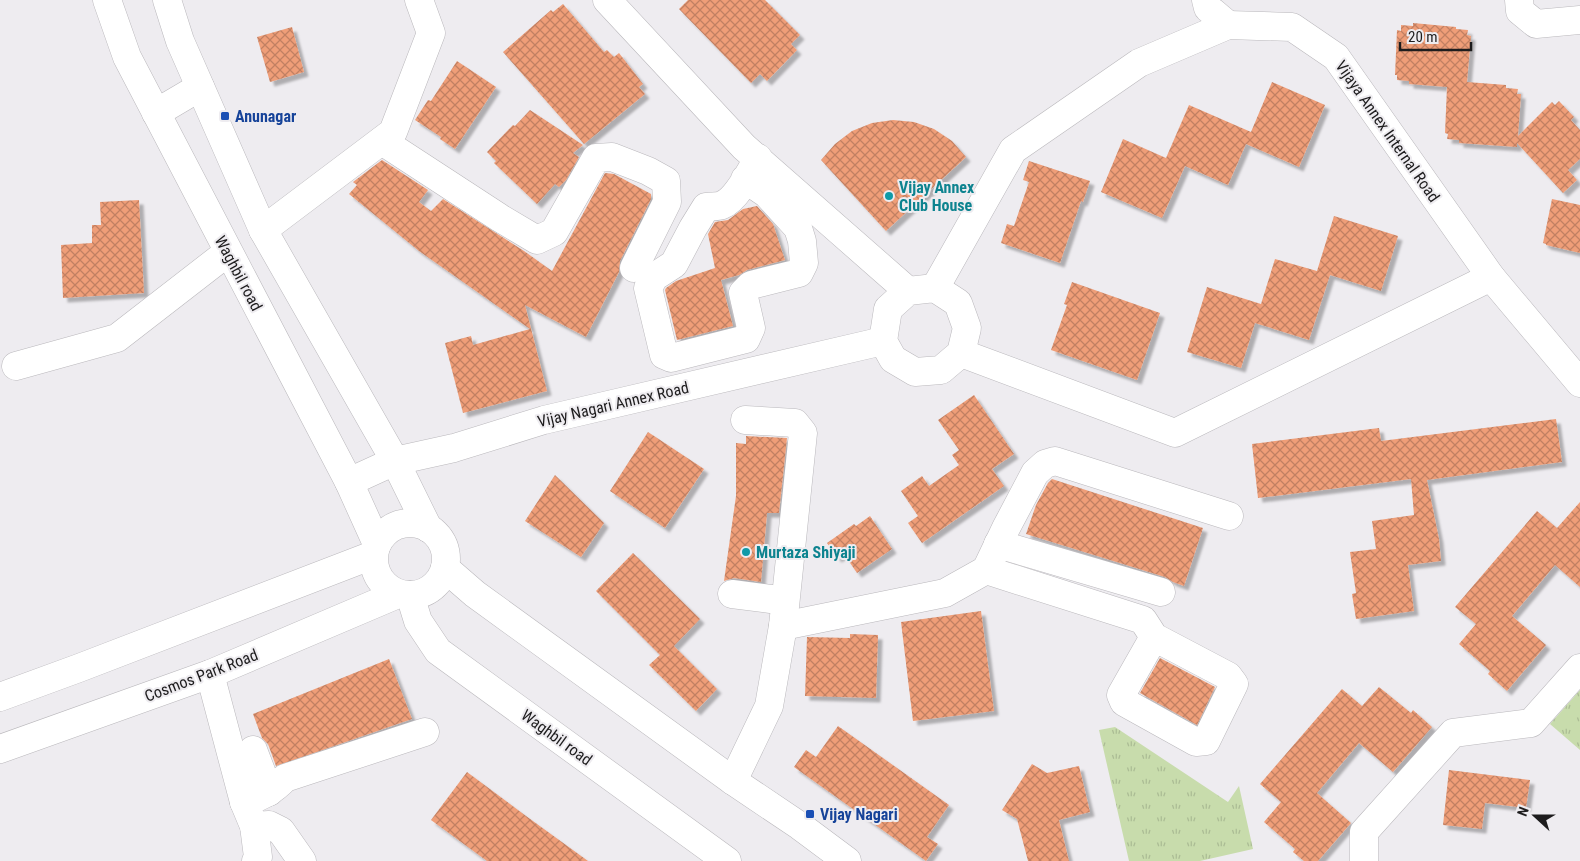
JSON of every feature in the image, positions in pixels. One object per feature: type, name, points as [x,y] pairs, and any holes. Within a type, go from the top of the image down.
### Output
[{"type":"street","name":"Waghbil road","points":[[106,0],[127,57],[349,482],[375,550]]},
{"type":"street","points":[[166,0],[180,41],[263,230],[395,461],[428,528]]},
{"type":"street","points":[[263,230],[393,132],[431,33],[419,0]]},
{"type":"street","points":[[606,0],[744,146],[751,169],[767,194],[798,228],[802,241],[804,263],[799,274],[751,285],[743,293],[751,328],[746,339],[671,358],[664,356],[648,288],[654,277],[674,264],[706,207],[723,205],[737,193],[751,169]]},
{"type":"street","points":[[1206,0],[1208,8],[1228,25]]},
{"type":"street","points":[[1519,0],[1520,11],[1536,24],[1580,20]]},
{"type":"street","name":"Vijaya Annex Internal Road","points":[[935,288],[1013,150],[1139,64],[1228,25],[1292,27],[1336,57],[1491,277],[1580,383]]},
{"type":"street","points":[[156,113],[200,87]]},
{"type":"street","points":[[382,141],[537,240],[554,232],[596,158],[612,157],[648,171],[666,182],[667,202],[634,268]]},
{"type":"street","points":[[751,169],[908,291]]},
{"type":"street","points":[[16,366],[117,338],[228,252]]},
{"type":"street","points":[[961,353],[1175,433],[1491,277]]},
{"type":"street","points":[[935,288],[958,303],[967,328],[961,353],[941,370],[915,372],[892,359],[883,341],[888,309],[908,291],[935,288]]},
{"type":"street","name":"Vijay Nagari Annex Road","points":[[349,482],[395,461],[454,448],[544,420],[883,341]]},
{"type":"street","points":[[733,781],[769,706],[781,634],[803,433],[796,423],[745,420]]},
{"type":"street","points":[[781,634],[945,593],[986,570],[1035,473],[1045,464],[1055,461],[1229,516]]},
{"type":"street","points":[[405,523],[417,523],[437,535],[444,545],[446,556],[445,568],[440,579],[432,588],[422,593],[404,594],[388,588],[380,579],[375,568],[375,550],[384,534],[393,527],[405,523]]},
{"type":"street","points":[[776,537],[771,622],[781,634]]},
{"type":"street","points":[[998,544],[1161,592]]},
{"type":"street","points":[[0,697],[88,665],[375,550]]},
{"type":"street","points":[[445,568],[475,594],[733,781],[800,826],[846,861]]},
{"type":"street","points":[[986,570],[1143,620],[1154,637]]},
{"type":"street","name":"Waghbil road","points":[[404,594],[418,621],[438,651],[727,861]]},
{"type":"street","name":"Cosmos Park Road","points":[[0,749],[210,674],[404,594]]},
{"type":"street","points":[[732,594],[771,599]]},
{"type":"street","points":[[1364,861],[1364,832],[1453,733],[1531,723],[1580,668]]},
{"type":"street","points":[[210,674],[256,807],[269,825],[281,831],[302,861]]},
{"type":"street","points":[[256,807],[286,778],[425,732]]},
{"type":"street","points":[[253,750],[258,858],[256,861]]},
{"type":"green space","points":[[1580,690],[1580,750],[1550,724]]},
{"type":"green space","points":[[1115,727],[1228,802],[1239,786],[1253,849],[1200,861],[1129,861],[1099,730]]},
{"type":"building","points":[[688,0],[765,0],[800,35],[791,44],[797,50],[767,81],[760,74],[751,83],[679,9]]},
{"type":"building","points":[[563,4],[604,52],[607,50],[614,57],[619,53],[643,84],[639,87],[645,94],[584,144],[503,52],[551,10],[553,12]]},
{"type":"building","points":[[1413,23],[1468,30],[1467,35],[1471,36],[1467,82],[1506,85],[1506,88],[1518,89],[1517,94],[1521,94],[1518,136],[1552,102],[1555,105],[1559,101],[1574,117],[1571,120],[1580,130],[1580,159],[1568,170],[1577,180],[1563,193],[1517,143],[1517,147],[1459,143],[1459,140],[1447,139],[1448,134],[1445,133],[1447,87],[1409,84],[1409,81],[1397,80],[1397,75],[1395,75],[1397,30],[1401,31],[1401,25],[1413,26]]},
{"type":"building","points":[[292,27],[304,72],[270,82],[257,37]]},
{"type":"building","points":[[457,61],[496,87],[455,149],[415,120],[428,100],[431,101]]},
{"type":"building","points":[[1272,82],[1325,105],[1299,167],[1246,144],[1228,185],[1185,166],[1162,218],[1101,192],[1123,139],[1166,158],[1189,105],[1251,132]]},
{"type":"building","points":[[530,110],[583,145],[573,153],[579,157],[566,180],[559,187],[555,184],[537,204],[494,163],[496,161],[487,152]]},
{"type":"building","name":"Vijay Annex Club House","points":[[893,120],[914,122],[934,129],[952,141],[966,157],[886,231],[821,160],[835,144],[852,131],[872,123]]},
{"type":"building","points":[[382,160],[428,190],[419,202],[431,211],[443,199],[552,271],[605,173],[614,174],[651,194],[651,199],[620,261],[619,272],[586,337],[525,305],[547,391],[463,413],[445,343],[471,336],[473,345],[530,329],[419,251],[349,194],[357,185],[353,182]]},
{"type":"building","points":[[1029,161],[1090,181],[1083,202],[1081,201],[1060,263],[1001,243],[1007,224],[1014,226],[1029,182],[1023,180]]},
{"type":"building","points":[[1552,199],[1580,205],[1580,253],[1543,243]]},
{"type":"building","points":[[139,200],[144,293],[63,298],[61,245],[92,243],[92,225],[101,225],[100,202]]},
{"type":"building","points":[[757,206],[773,224],[785,260],[747,270],[739,275],[721,280],[733,326],[677,340],[666,288],[676,281],[715,268],[708,234],[715,222],[728,220],[743,209]]},
{"type":"building","points":[[1334,216],[1398,236],[1381,291],[1330,275],[1309,340],[1255,323],[1241,368],[1187,352],[1207,287],[1261,304],[1275,259],[1317,271]]},
{"type":"building","points":[[1072,282],[1160,313],[1137,380],[1051,350],[1067,305],[1064,304]]},
{"type":"building","points":[[974,395],[1014,454],[992,469],[1004,486],[922,543],[908,523],[918,516],[901,491],[922,476],[929,486],[959,465],[952,455],[959,450],[938,420]]},
{"type":"building","points":[[1556,419],[1562,462],[1427,480],[1439,539],[1441,561],[1408,565],[1414,611],[1356,619],[1352,594],[1356,593],[1350,552],[1376,549],[1372,521],[1414,515],[1411,479],[1258,498],[1252,444],[1379,428],[1381,441]]},
{"type":"building","points":[[648,432],[704,469],[665,528],[610,491]]},
{"type":"building","points":[[746,436],[787,438],[779,513],[767,513],[761,582],[734,578],[724,581],[736,496],[736,443],[746,444]]},
{"type":"building","points":[[555,475],[604,523],[581,557],[525,521]]},
{"type":"building","points":[[1052,479],[1203,528],[1184,586],[1165,577],[1026,534],[1036,505]]},
{"type":"building","points":[[1580,502],[1580,587],[1555,565],[1512,616],[1546,645],[1507,691],[1488,674],[1490,671],[1459,644],[1476,624],[1455,607],[1537,511],[1557,528]]},
{"type":"building","points":[[870,516],[892,549],[857,573],[844,554],[837,558],[827,543],[854,524],[856,526]]},
{"type":"building","points":[[633,553],[700,619],[674,646],[717,689],[696,711],[649,665],[660,655],[596,591]]},
{"type":"building","points":[[981,611],[994,711],[913,721],[901,622]]},
{"type":"building","points":[[850,634],[878,635],[876,698],[805,696],[807,637],[850,638]]},
{"type":"building","points":[[1160,658],[1215,687],[1197,725],[1140,693]]},
{"type":"building","points":[[389,659],[412,719],[276,766],[268,744],[262,738],[253,714]]},
{"type":"building","points":[[1379,687],[1411,713],[1413,710],[1432,727],[1393,772],[1359,743],[1317,793],[1351,823],[1318,861],[1304,861],[1293,852],[1295,849],[1264,822],[1281,802],[1260,784],[1342,689],[1362,706]]},
{"type":"building","points":[[838,726],[949,805],[927,837],[938,844],[926,861],[794,767],[806,750],[816,757]]},
{"type":"building","points":[[1032,764],[1047,773],[1079,766],[1090,812],[1059,820],[1069,861],[1028,861],[1017,819],[1002,810]]},
{"type":"building","points":[[1449,770],[1530,780],[1526,808],[1485,803],[1482,829],[1443,825]]},
{"type":"building","points":[[467,772],[588,861],[487,861],[431,820]]},
{"type":"place","name":"Anunagar","points":[[225,116]]},
{"type":"place","name":"Vijay Annex Club House","points":[[889,196]]},
{"type":"place","name":"Murtaza Shiyaji","points":[[746,552]]},
{"type":"place","name":"Vijay Nagari","points":[[810,814]]}]
